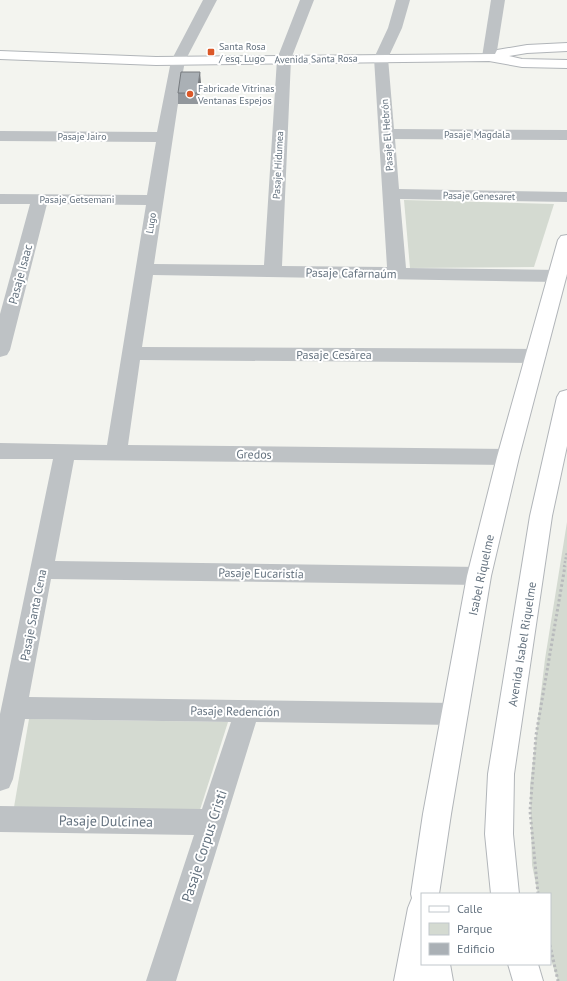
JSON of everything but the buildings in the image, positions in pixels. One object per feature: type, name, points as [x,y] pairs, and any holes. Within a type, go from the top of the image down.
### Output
[{"type":"main road","name":"Avenida Santa Rosa","points":[[489,57],[517,50],[567,47]]},
{"type":"main road","name":"Avenida Santa Rosa","points":[[0,55],[178,61],[489,57],[522,63],[567,64]]},
{"type":"main road","name":"Isabel Riquelme","points":[[425,893],[437,814],[480,576],[508,457],[563,258]]},
{"type":"main road","name":"Avenida Isabel Riquelme","points":[[505,893],[498,838],[498,805],[501,774],[541,516],[567,396]]},
{"type":"main road","points":[[431,860],[431,893]]},
{"type":"main road","points":[[409,981],[421,914]]},
{"type":"main road","points":[[435,965],[438,981]]},
{"type":"main road","points":[[523,965],[528,981]]},
{"type":"street","name":"Lugo","points":[[116,452],[174,77],[178,61],[210,0]]},
{"type":"street","name":"Pasaje Hidumea","points":[[273,272],[284,59],[307,0]]},
{"type":"street","name":"Pasaje El Hebrón","points":[[397,273],[381,58],[395,28],[403,0]]},
{"type":"street","points":[[489,57],[498,0]]},
{"type":"street","name":"Pasaje Magdala","points":[[387,134],[567,135]]},
{"type":"street","name":"Pasaje Jairo","points":[[0,136],[165,137]]},
{"type":"street","name":"Pasaje Genesaret","points":[[391,194],[567,197]]},
{"type":"street","name":"Pasaje Getsemani","points":[[0,199],[155,200]]},
{"type":"street","name":"Pasaje Isaac","points":[[0,350],[40,199]]},
{"type":"street","name":"Pasaje Cafarnaúm","points":[[144,269],[397,273],[563,258]]},
{"type":"street","name":"Pasaje Cesárea","points":[[132,353],[536,356]]},
{"type":"street","name":"Gredos","points":[[0,451],[508,457]]},
{"type":"street","name":"Pasaje Santa Cena","points":[[0,779],[66,452]]},
{"type":"street","name":"Pasaje Eucaristía","points":[[42,570],[480,576]]},
{"type":"street","name":"Pasaje Redención","points":[[14,708],[455,714]]},
{"type":"street","name":"Pasaje Corpus Cristi","points":[[161,981],[247,711]]},
{"type":"street","name":"Pasaje Dulcinea","points":[[0,819],[212,822]]},
{"type":"path","points":[[538,893],[530,811],[536,735],[567,552]]},
{"type":"path","points":[[551,950],[558,981]]},
{"type":"green space","points":[[404,200],[554,204],[534,267],[410,268]]},
{"type":"green space","points":[[567,522],[567,981],[558,981],[551,960],[551,893],[538,893],[532,865],[530,786],[545,659]]},
{"type":"green space","points":[[29,719],[228,722],[198,816],[13,813]]},
{"type":"place","name":"Santa Rosa / esq. Lugo","points":[[211,52]]},
{"type":"place","name":"Fabricade Vitrinas Ventanas Espejos","points":[[190,94]]}]
